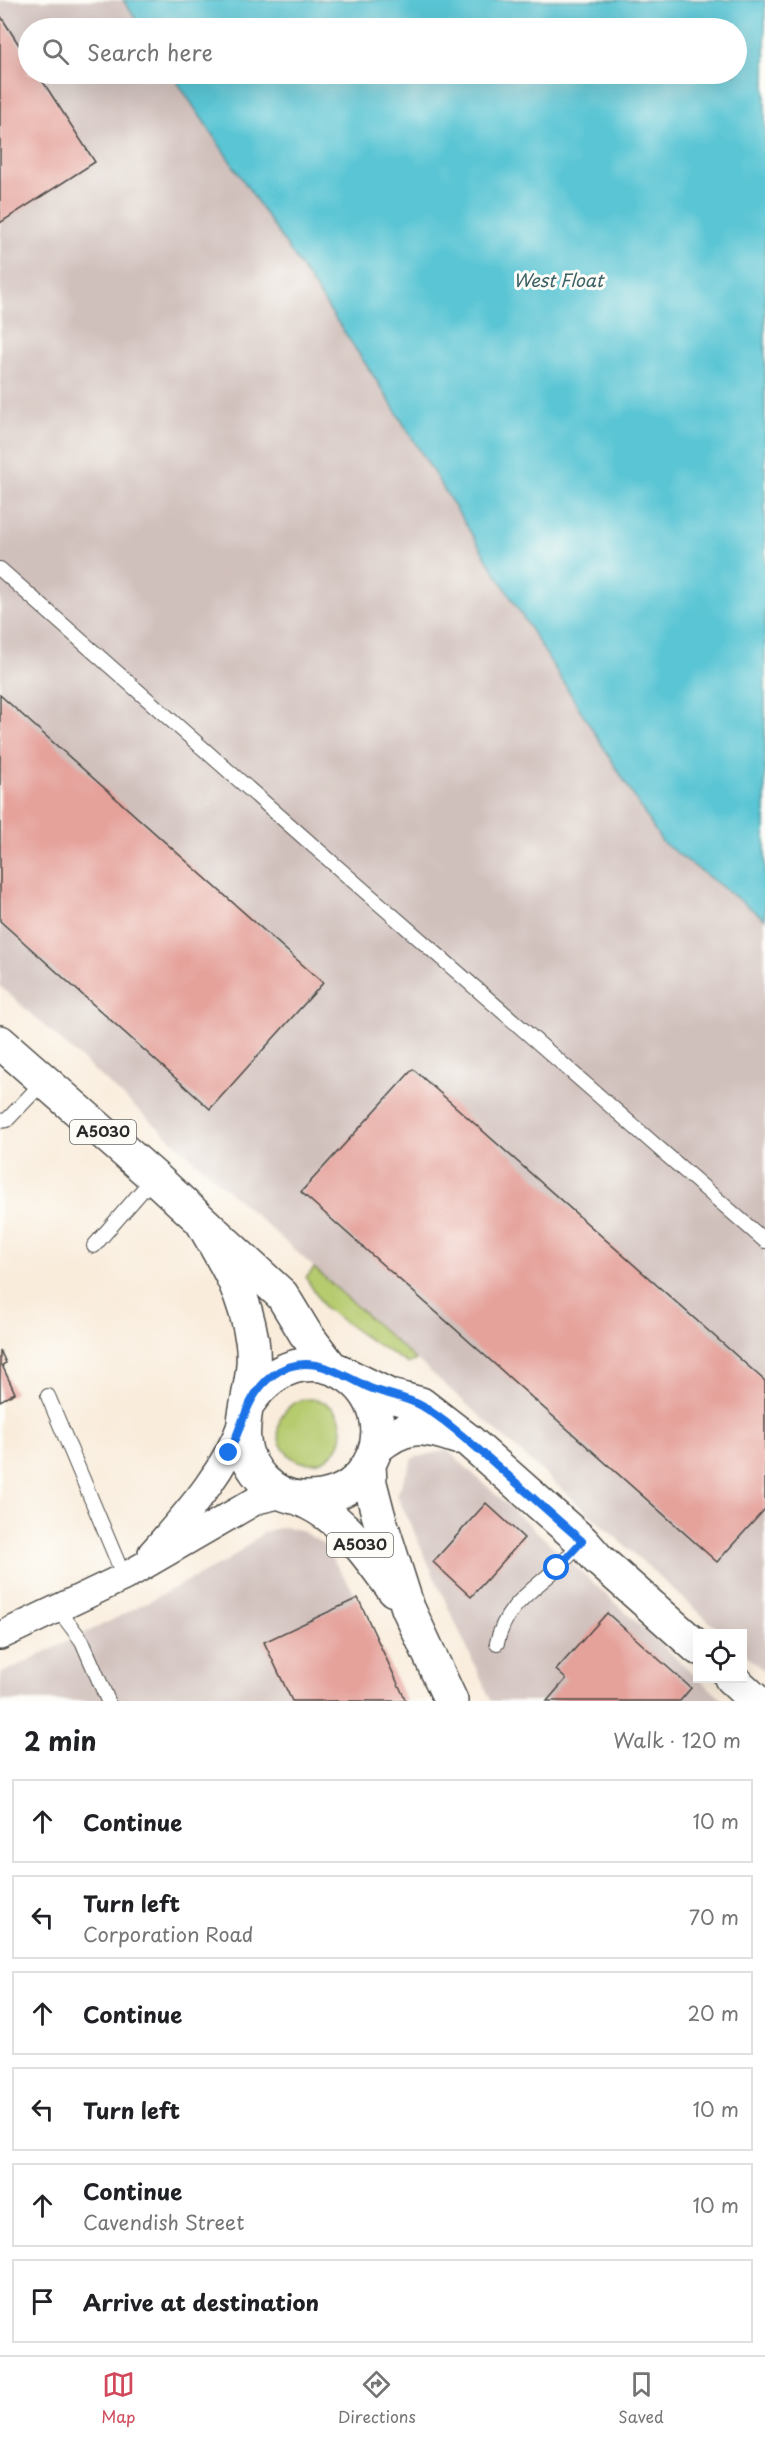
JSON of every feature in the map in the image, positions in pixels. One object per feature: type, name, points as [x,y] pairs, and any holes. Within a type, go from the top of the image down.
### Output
[{"type":"main road","name":"A5030","points":[[0,1042],[154,1177],[282,1295],[305,1333],[339,1371]]},
{"type":"main road","name":"A5030","points":[[203,1224],[233,1275],[247,1313],[254,1359],[254,1378],[246,1410]]},
{"type":"main road","points":[[469,1442],[422,1428],[394,1434],[372,1456],[356,1481],[339,1492],[319,1498],[290,1496],[267,1484],[255,1471],[246,1455],[242,1437],[246,1410],[260,1386],[275,1373],[293,1366],[312,1364],[339,1371],[390,1396],[420,1404],[469,1442],[582,1541],[598,1559],[693,1644]]},
{"type":"main road","points":[[339,1371],[365,1393],[376,1415],[378,1431],[372,1456]]},
{"type":"main road","name":"A5030","points":[[372,1456],[370,1483],[408,1608],[451,1701]]},
{"type":"main road","name":"A5030","points":[[290,1496],[319,1507],[341,1524],[408,1608]]},
{"type":"street","points":[[133,1571],[214,1478],[229,1453],[246,1410]]},
{"type":"street","points":[[0,1636],[133,1571],[257,1500],[290,1496]]},
{"type":"lane","points":[[0,569],[765,1241]]},
{"type":"lane","points":[[0,1121],[7,1120],[45,1080]]},
{"type":"lane","points":[[94,1246],[154,1177]]},
{"type":"lane","points":[[48,1396],[133,1571]]},
{"type":"lane","points":[[497,1643],[500,1628],[525,1593],[557,1568],[582,1541]]},
{"type":"lane","points":[[57,1608],[82,1641],[108,1701]]},
{"type":"shaded area","points":[[0,0],[123,0],[135,18],[18,18],[18,84],[179,84],[377,381],[662,842],[765,919],[765,1672],[747,1656],[747,1629],[718,1629],[0,986]]},
{"type":"shaded area","points":[[447,1450],[693,1673],[693,1683],[704,1683],[724,1701],[491,1701],[397,1495],[413,1458]]},
{"type":"shaded area","points":[[283,1527],[300,1530],[322,1543],[358,1598],[406,1701],[0,1701],[0,1674],[227,1561],[264,1532]]},
{"type":"green space","points":[[314,1268],[416,1360],[408,1364],[362,1335],[324,1307],[306,1278]]},
{"type":"green space","points":[[304,1399],[316,1399],[333,1408],[340,1419],[342,1431],[340,1443],[333,1454],[316,1463],[304,1463],[292,1458],[283,1449],[278,1437],[278,1425],[283,1413],[292,1404]]},
{"type":"water","name":"West Float","points":[[123,0],[765,0],[765,919],[662,842],[377,381],[179,84],[747,84],[747,18],[135,18]]},
{"type":"building","points":[[0,15],[18,43],[18,84],[44,84],[95,162],[0,223]]},
{"type":"building","points":[[0,695],[323,983],[210,1109],[0,921]]},
{"type":"building","points":[[413,1069],[765,1381],[765,1509],[717,1562],[301,1192]]},
{"type":"building","points":[[0,1350],[6,1363],[2,1365],[15,1393],[0,1401]]},
{"type":"building","points":[[486,1503],[524,1538],[471,1597],[433,1562]]},
{"type":"building","points":[[358,1598],[406,1701],[292,1701],[264,1642]]},
{"type":"building","points":[[607,1613],[691,1688],[680,1701],[547,1701],[566,1679],[556,1670]]},
{"type":"route","points":[[229,1453],[237,1438],[249,1402],[260,1386],[275,1373],[293,1366],[312,1364],[331,1367],[368,1387],[420,1404],[469,1442],[582,1541],[557,1568]]}]
